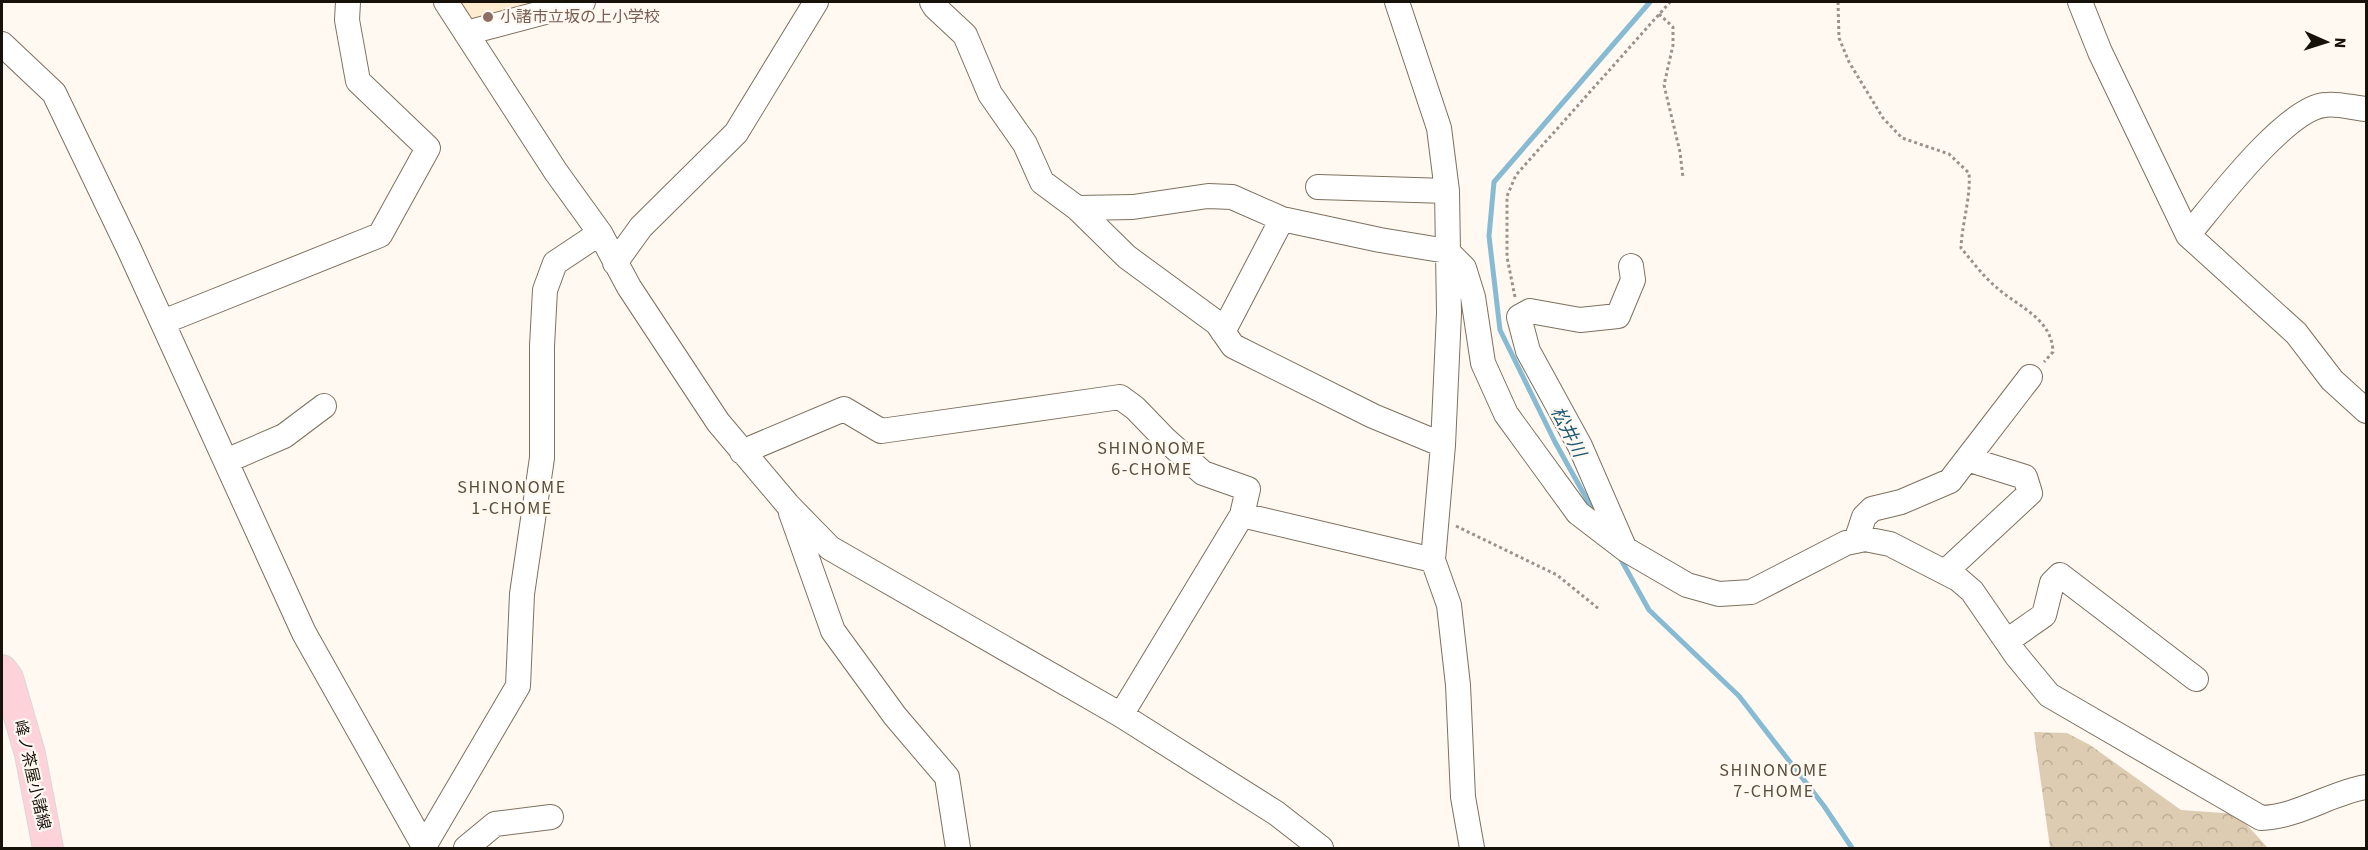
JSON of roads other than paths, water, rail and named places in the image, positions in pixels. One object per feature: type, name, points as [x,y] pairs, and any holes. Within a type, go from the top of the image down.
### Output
[{"type":"main road","name":"峰ノ茶屋小諸線","points":[[2,670],[8,678],[30,754],[48,849]]},
{"type":"street","points":[[163,322],[380,235],[428,148],[358,81],[347,20],[348,2]]},
{"type":"street","points":[[446,2],[556,172],[600,233],[615,263],[718,422],[788,505],[830,548],[1121,715],[1276,813],[1321,849]]},
{"type":"street","points":[[466,33],[583,2]]},
{"type":"street","points":[[615,263],[641,227],[736,133],[816,2]]},
{"type":"street","points":[[932,2],[965,35],[990,94],[1025,144],[1042,182],[1077,208],[1127,257],[1217,323],[1233,346],[1373,416],[1443,445]]},
{"type":"street","points":[[1397,2],[1439,128],[1448,190],[1449,313],[1443,445],[1433,560],[1449,605],[1458,685],[1463,797],[1472,849]]},
{"type":"street","points":[[2080,2],[2100,52],[2188,234],[2296,333],[2332,380],[2367,411]]},
{"type":"street","points":[[2,44],[54,93],[163,322],[304,633],[424,848]]},
{"type":"street","points":[[2188,234],[2230,184],[2284,126],[2308,110],[2324,104],[2367,109]]},
{"type":"street","points":[[1318,187],[1448,190]]},
{"type":"street","points":[[1077,208],[1132,207],[1208,196],[1232,197],[1282,219],[1380,240],[1447,251],[1464,268],[1473,297],[1484,363],[1506,414],[1578,513],[1625,549],[1687,585],[1719,594],[1751,592],[1846,543],[1865,539],[1890,544],[1958,579],[1972,591],[2049,695],[2261,818],[2279,818],[2348,790],[2367,787]]},
{"type":"street","points":[[1223,332],[1282,219]]},
{"type":"street","points":[[424,848],[518,686],[522,594],[542,458],[542,346],[545,290],[555,263],[600,233]]},
{"type":"street","points":[[1625,549],[1580,446],[1528,351],[1519,317],[1530,310],[1580,321],[1618,316],[1633,280],[1631,266]]},
{"type":"street","points":[[1856,541],[1864,517],[1872,509],[1901,502],[1950,481],[2030,377]]},
{"type":"street","points":[[742,452],[844,409],[881,431],[1120,397],[1135,408],[1203,473],[1248,489],[1242,515],[1121,715]]},
{"type":"street","points":[[226,461],[284,436],[324,406]]},
{"type":"street","points":[[1945,572],[2030,493],[2025,477],[1967,459]]},
{"type":"street","points":[[788,505],[832,631],[895,716],[947,777],[958,849]]},
{"type":"street","points":[[1242,515],[1433,560]]},
{"type":"street","points":[[2007,641],[2044,615],[2052,583],[2060,575],[2196,680]]},
{"type":"street","points":[[466,849],[495,824],[551,818]]},
{"type":"waterway","name":"松井川","points":[[1595,514],[1555,442],[1500,330],[1489,236],[1494,182],[1650,2]]},
{"type":"waterway","name":"松井川","points":[[1619,556],[1649,610],[1739,696],[1824,806],[1852,848]]},
{"type":"place","name":"小諸市立坂の上小学校","points":[[488,17]]},
{"type":"district","name":"SHINONOME 6-CHOME","points":[[1152,458]]},
{"type":"district","name":"SHINONOME 1-CHOME","points":[[512,497]]},
{"type":"district","name":"SHINONOME 7-CHOME","points":[[1774,780]]}]
